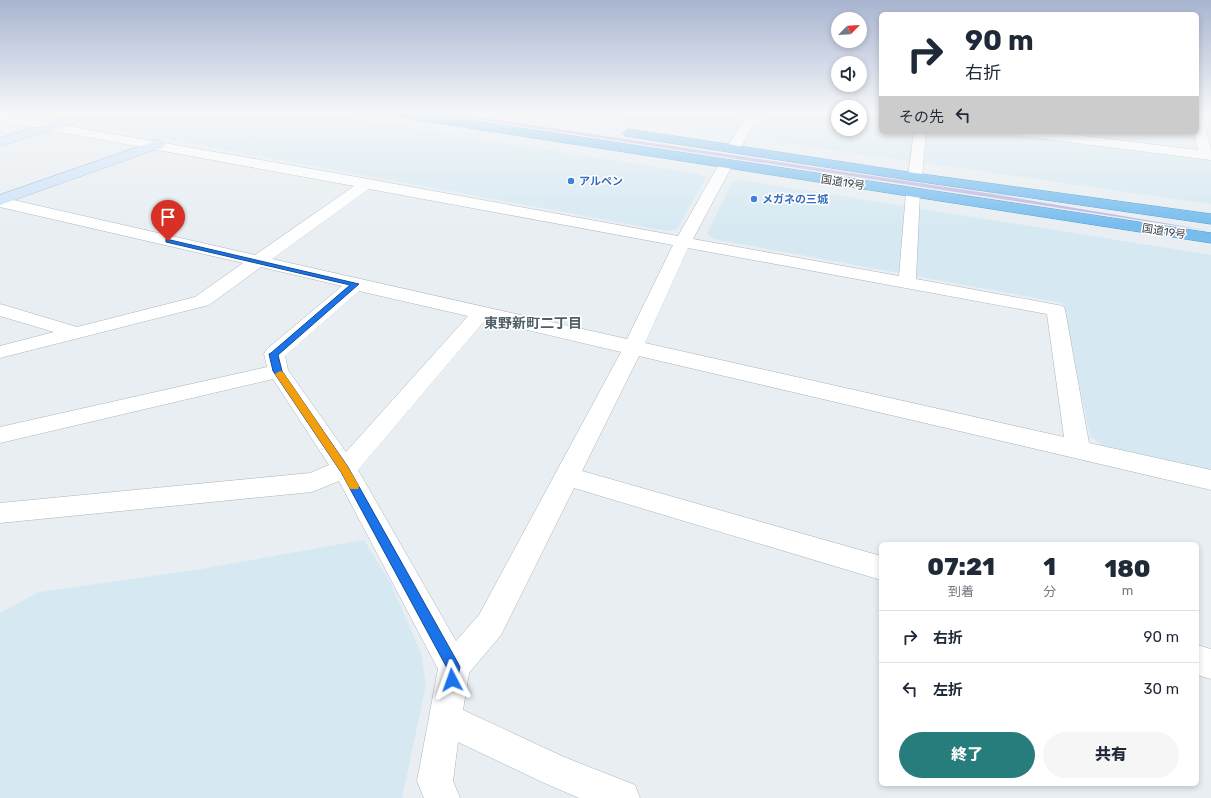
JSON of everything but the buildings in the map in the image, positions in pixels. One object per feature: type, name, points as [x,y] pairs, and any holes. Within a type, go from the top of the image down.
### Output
[{"type":"highway","name":"国道19号","points":[[693,151],[914,185],[1211,238]]},
{"type":"highway","name":"国道19号","points":[[708,151],[730,156]]},
{"type":"highway","name":"国道19号","points":[[914,185],[1211,218]]},
{"type":"street","points":[[0,201],[138,151]]},
{"type":"street","points":[[197,151],[1056,310],[1078,449]]},
{"type":"street","points":[[442,798],[435,781],[454,667],[490,625],[633,348],[683,241],[733,151]]},
{"type":"street","points":[[907,282],[918,151]]},
{"type":"street","points":[[1178,151],[1208,155]]},
{"type":"street","points":[[0,352],[202,302],[368,183]]},
{"type":"street","points":[[0,201],[258,262],[1211,480]]},
{"type":"street","points":[[356,284],[274,354],[278,371],[345,470],[454,667]]},
{"type":"street","points":[[0,310],[77,333]]},
{"type":"street","points":[[0,512],[312,482],[345,470],[481,313]]},
{"type":"street","points":[[0,435],[278,371]]},
{"type":"street","points":[[566,476],[879,567]]},
{"type":"street","points":[[1199,661],[1211,664]]},
{"type":"street","points":[[446,718],[554,770],[622,798]]},
{"type":"shaded area","points":[[232,151],[557,151],[700,174],[706,178],[677,229],[668,231]]},
{"type":"shaded area","points":[[687,151],[707,151],[993,194],[1211,231]]},
{"type":"shaded area","points":[[841,151],[1135,151],[1211,161],[1211,204]]},
{"type":"shaded area","points":[[742,180],[1211,255],[1211,471],[1104,447],[1090,436],[1063,303],[713,239],[707,234],[732,182]]},
{"type":"shaded area","points":[[364,540],[390,582],[421,653],[426,685],[402,798],[0,798],[0,613],[39,592],[195,570]]},
{"type":"slow traffic","points":[[280,374],[345,470],[354,486]]},
{"type":"place","name":"アルペン","points":[[571,181]]},
{"type":"place","name":"メガネの三城","points":[[754,199]]},
{"type":"district","name":"東野新町二丁目","points":[[533,323]]},
{"type":"route","points":[[168,241],[356,284],[274,354],[278,371],[345,470],[454,667],[452,680]]}]
